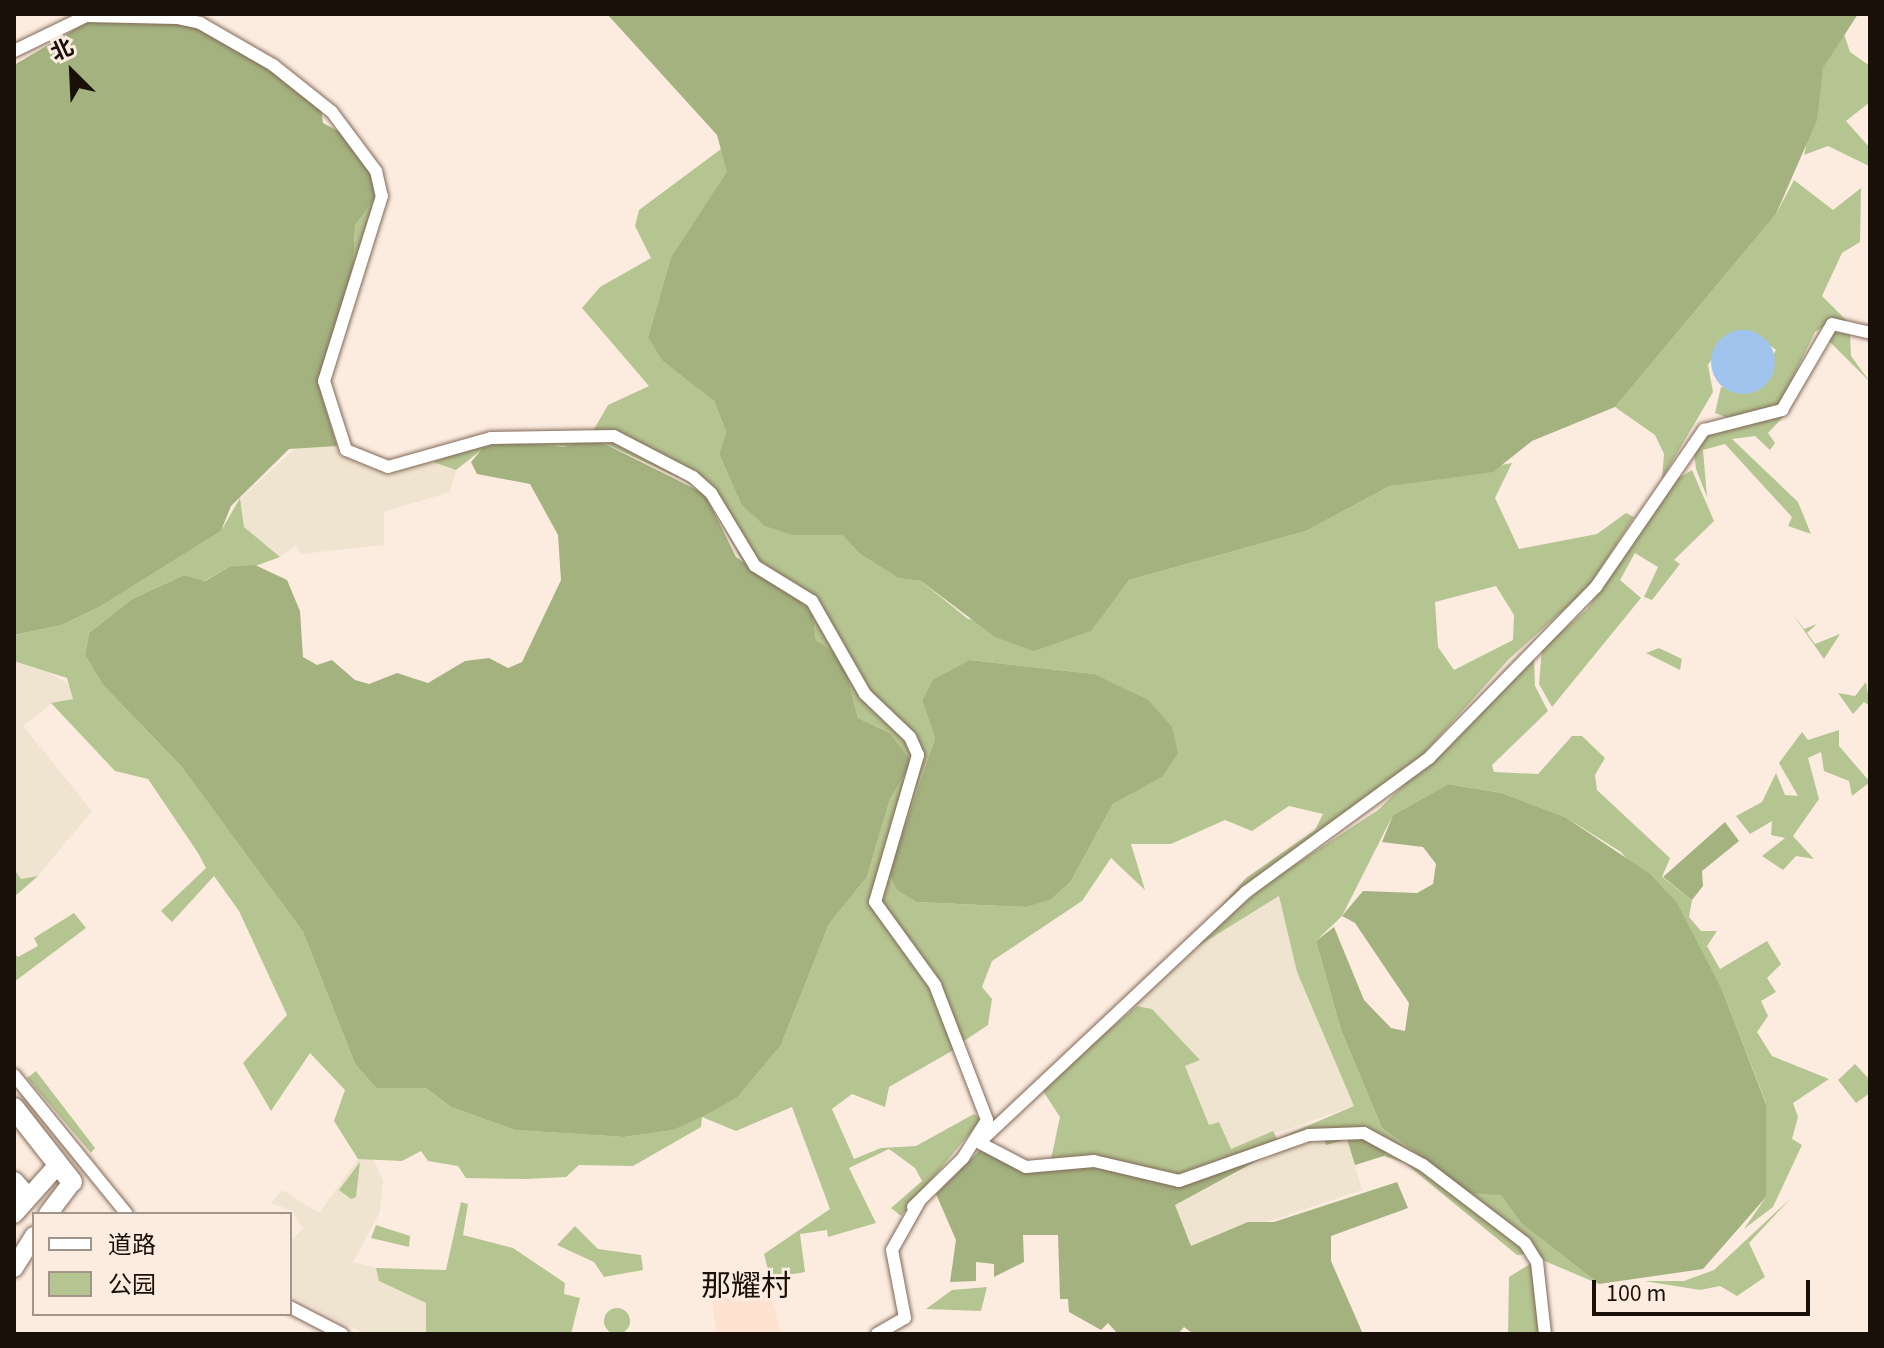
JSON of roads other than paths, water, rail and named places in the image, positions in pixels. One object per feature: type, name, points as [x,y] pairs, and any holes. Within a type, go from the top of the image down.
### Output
[{"type":"main road","points":[[14,1108],[56,1167],[72,1182],[50,1212]]},
{"type":"main road","points":[[14,1214],[21,1190],[56,1167]]},
{"type":"main road","points":[[14,1268],[32,1239]]},
{"type":"street","points":[[14,51],[86,16],[177,18],[200,23],[273,65],[332,112],[376,171],[382,196],[324,381],[346,450],[388,467],[491,438],[614,436],[702,485],[755,566],[812,601],[865,694],[910,737],[918,755],[875,902],[935,985],[987,1120],[913,1207],[890,1265],[905,1318],[881,1334]]},
{"type":"street","points":[[913,1207],[1246,892],[1429,758],[1596,587],[1704,430],[1782,410],[1832,324],[1870,333]]},
{"type":"street","points":[[14,1075],[125,1212]]},
{"type":"street","points":[[980,1143],[1026,1167],[1094,1161],[1179,1181],[1309,1135],[1364,1133],[1423,1165],[1525,1243],[1537,1262],[1545,1334]]},
{"type":"street","points":[[292,1308],[342,1334]]},
{"type":"water","points":[[1743,330],[1766,339],[1775,362],[1766,385],[1743,394],[1720,385],[1711,362],[1720,339]]},
{"type":"district","name":"那耀村","points":[[746,1287]]}]
